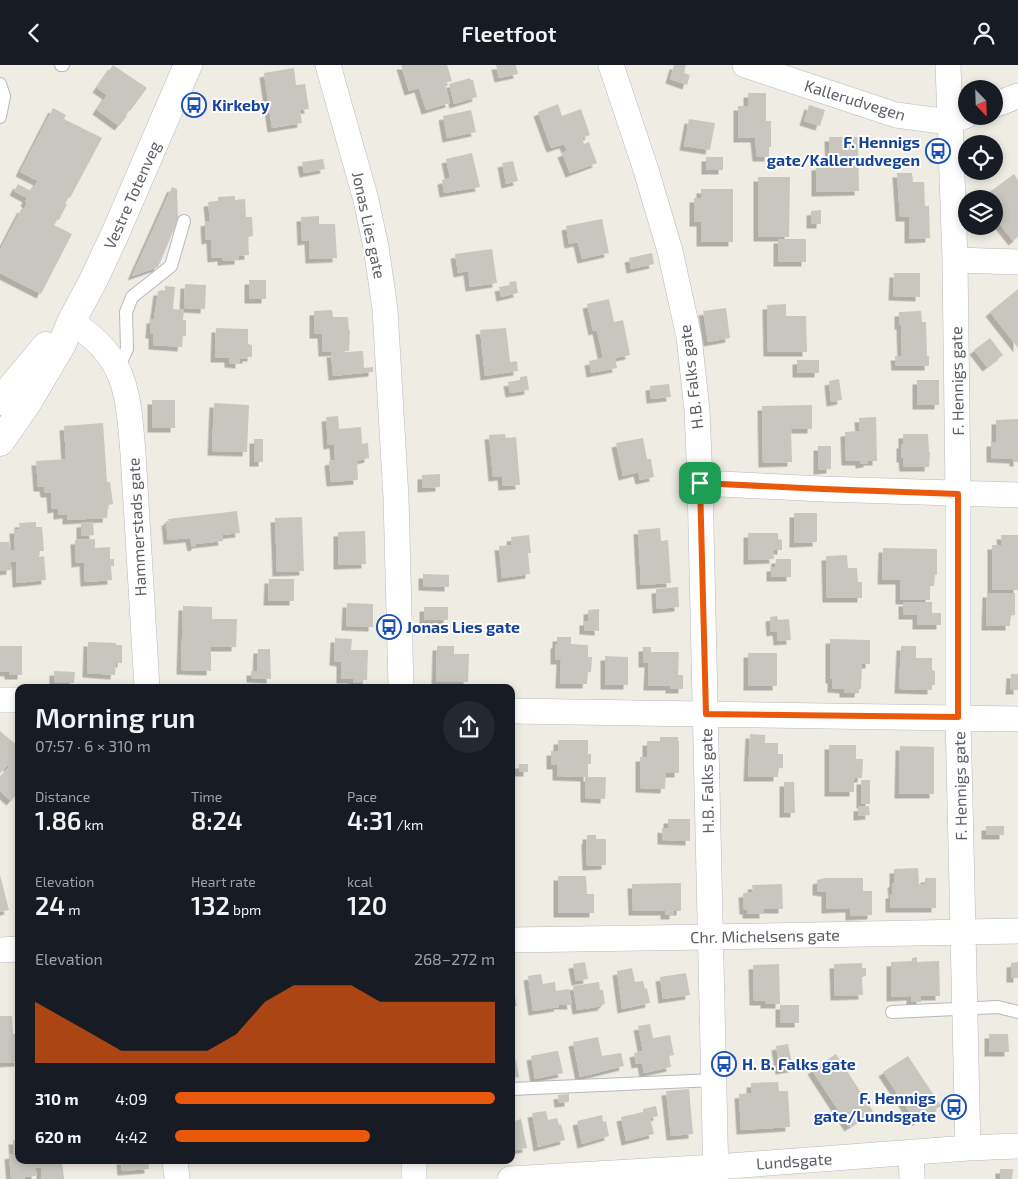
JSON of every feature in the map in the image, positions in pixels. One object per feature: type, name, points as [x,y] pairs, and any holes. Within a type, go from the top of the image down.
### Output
[{"type":"main road","name":"Vestre Totenveg","points":[[1,439],[27,403],[62,344],[70,322],[93,281],[111,242],[188,65]]},
{"type":"main road","name":"Vestre Totenveg","points":[[0,401],[52,340],[70,322]]},
{"type":"street","name":"Jonas Lies gate","points":[[328,65],[366,200],[386,309],[396,498],[401,684]]},
{"type":"street","name":"H.B. Falks gate","points":[[611,65],[646,170],[670,251],[689,337],[697,410],[716,1173]]},
{"type":"street","name":"F. Hennigs gate","points":[[948,65],[958,119],[955,260],[958,717],[968,1148]]},
{"type":"street","name":"Kallerudvegen","points":[[760,67],[896,115],[958,119]]},
{"type":"street","points":[[1003,102],[1018,96]]},
{"type":"street","points":[[955,260],[1018,262]]},
{"type":"street","name":"Hammerstads gate","points":[[70,322],[87,332],[100,343],[118,368],[124,386],[130,423],[147,684]]},
{"type":"street","points":[[700,483],[1018,495]]},
{"type":"street","points":[[0,700],[15,700]]},
{"type":"street","points":[[515,711],[1018,719]]},
{"type":"street","name":"Chr. Michelsens gate","points":[[515,940],[1018,931]]},
{"type":"street","points":[[0,949],[15,949]]},
{"type":"street","name":"Lundsgate","points":[[510,1179],[716,1173],[911,1152],[1018,1146]]},
{"type":"street","points":[[911,1152],[912,1179]]},
{"type":"street","points":[[175,1164],[177,1179]]},
{"type":"street","points":[[414,1164],[414,1179]]},
{"type":"lane","points":[[0,84],[4,96],[0,117]]},
{"type":"lane","points":[[118,368],[127,349],[126,312],[132,297],[171,266],[184,221]]},
{"type":"lane","points":[[892,1011],[998,1007],[1018,1012]]},
{"type":"lane","points":[[515,1089],[714,1080]]},
{"type":"building","points":[[113,65],[147,88],[119,126],[97,110],[107,95],[97,88]]},
{"type":"building","points":[[401,65],[447,65],[452,81],[445,83],[450,103],[426,110],[419,88],[409,91]]},
{"type":"building","points":[[496,65],[516,65],[518,74],[499,78]]},
{"type":"building","points":[[674,65],[686,65],[684,73],[690,75],[687,85],[670,79]]},
{"type":"building","points":[[294,68],[296,85],[305,84],[309,109],[300,110],[302,123],[272,128],[264,73]]},
{"type":"building","points":[[470,78],[473,80],[477,97],[454,104],[449,84]]},
{"type":"building","points":[[748,93],[766,93],[766,121],[771,121],[769,157],[757,157],[755,138],[738,138],[738,106],[748,106]]},
{"type":"building","points":[[558,104],[562,116],[581,109],[590,135],[582,138],[584,144],[589,142],[597,163],[570,173],[562,153],[567,151],[564,144],[551,148],[538,112]]},
{"type":"building","points":[[809,105],[825,110],[820,126],[804,121]]},
{"type":"building","points":[[53,108],[66,115],[64,119],[102,138],[70,198],[68,197],[65,203],[67,204],[59,220],[57,219],[54,225],[72,234],[41,294],[0,273],[0,250],[22,208],[24,209],[27,203],[25,202],[27,198],[14,191],[18,184],[31,191],[38,181],[20,172]]},
{"type":"building","points":[[471,110],[476,132],[447,138],[443,116]]},
{"type":"building","points":[[689,119],[715,123],[710,150],[684,146]]},
{"type":"building","points":[[829,137],[858,137],[859,191],[816,192],[816,166],[830,165]]},
{"type":"building","points":[[472,153],[480,187],[444,193],[442,180],[450,178],[446,159]]},
{"type":"building","points":[[706,157],[723,157],[723,170],[706,170]]},
{"type":"building","points":[[323,159],[325,169],[304,173],[302,162]]},
{"type":"building","points":[[513,161],[518,181],[506,184],[502,163]]},
{"type":"building","points":[[897,173],[912,173],[913,182],[924,182],[925,206],[929,206],[930,238],[909,239],[909,217],[900,217]]},
{"type":"building","points":[[1014,174],[1018,180],[1018,237],[1013,241],[1003,228],[1003,190],[992,190]]},
{"type":"building","points":[[758,177],[790,177],[789,237],[758,237]]},
{"type":"building","points":[[172,187],[177,189],[178,220],[158,267],[132,276]]},
{"type":"building","points":[[701,189],[733,189],[733,242],[701,242],[701,222],[694,222],[694,198],[701,198]]},
{"type":"building","points":[[235,196],[235,200],[245,199],[246,217],[252,217],[253,236],[248,237],[249,255],[239,256],[239,260],[222,261],[222,257],[212,258],[211,239],[206,240],[205,222],[210,221],[208,202],[218,201],[218,197]]},
{"type":"building","points":[[821,210],[821,224],[811,224],[811,211]]},
{"type":"building","points":[[319,216],[319,224],[335,224],[337,258],[310,259],[309,240],[302,241],[301,217]]},
{"type":"building","points":[[602,219],[609,253],[582,259],[578,242],[569,244],[566,226]]},
{"type":"building","points":[[778,239],[806,239],[806,262],[778,262]]},
{"type":"building","points":[[492,249],[497,283],[470,287],[468,271],[458,273],[455,254]]},
{"type":"building","points":[[652,253],[654,264],[631,269],[629,258]]},
{"type":"building","points":[[894,273],[920,273],[920,297],[893,296]]},
{"type":"building","points":[[249,280],[266,280],[266,299],[249,299]]},
{"type":"building","points":[[516,281],[518,293],[501,297],[499,287],[510,285],[509,282]]},
{"type":"building","points":[[185,284],[206,285],[205,309],[184,308]]},
{"type":"building","points":[[165,286],[175,287],[173,309],[184,310],[183,320],[186,320],[186,336],[183,336],[182,347],[153,345],[153,334],[150,334],[151,319],[154,319],[158,291],[165,291]]},
{"type":"building","points":[[1018,289],[1018,348],[990,312]]},
{"type":"building","points":[[609,299],[614,322],[623,320],[630,355],[615,358],[617,368],[591,373],[589,361],[603,358],[597,330],[593,331],[587,304]]},
{"type":"building","points":[[786,304],[786,316],[806,316],[807,352],[768,352],[767,305]]},
{"type":"building","points":[[726,308],[730,338],[708,342],[703,311]]},
{"type":"building","points":[[332,310],[333,317],[348,317],[350,330],[349,351],[323,352],[322,334],[314,334],[314,311]]},
{"type":"building","points":[[921,311],[922,322],[926,322],[929,366],[896,366],[895,356],[902,356],[899,312]]},
{"type":"building","points":[[216,328],[248,329],[248,344],[252,345],[252,357],[240,359],[240,364],[229,363],[229,358],[215,358]]},
{"type":"building","points":[[506,328],[510,362],[517,361],[518,371],[485,376],[480,330]]},
{"type":"building","points":[[990,338],[1003,355],[987,367],[974,350]]},
{"type":"building","points":[[363,351],[364,368],[373,367],[373,372],[333,376],[331,353]]},
{"type":"building","points":[[797,360],[819,360],[819,373],[797,373]]},
{"type":"building","points":[[527,376],[529,390],[510,393],[508,382],[520,380],[520,377]]},
{"type":"building","points":[[839,379],[842,400],[831,402],[829,381]]},
{"type":"building","points":[[917,380],[939,380],[939,405],[917,405]]},
{"type":"building","points":[[669,384],[671,397],[651,399],[650,386]]},
{"type":"building","points":[[152,400],[175,400],[175,428],[152,428]]},
{"type":"building","points":[[214,403],[249,405],[247,452],[212,451]]},
{"type":"building","points":[[812,405],[812,429],[791,429],[792,462],[763,463],[762,406]]},
{"type":"building","points":[[338,416],[339,429],[361,427],[362,444],[368,443],[369,458],[357,461],[358,480],[331,482],[329,461],[335,460],[334,444],[328,445],[326,417]]},
{"type":"building","points":[[876,417],[877,461],[868,461],[868,463],[860,464],[860,461],[846,461],[845,432],[860,431],[859,418]]},
{"type":"building","points":[[1018,419],[1018,462],[1014,462],[1014,459],[991,458],[991,442],[996,442],[996,420]]},
{"type":"building","points":[[103,423],[107,482],[110,482],[113,504],[108,505],[107,518],[67,520],[67,514],[58,515],[58,508],[52,509],[51,493],[45,493],[44,487],[38,487],[36,461],[66,459],[64,426]]},
{"type":"building","points":[[505,434],[506,438],[516,437],[520,485],[503,486],[502,476],[493,477],[489,435]]},
{"type":"building","points":[[903,434],[928,434],[929,467],[904,467],[903,458],[901,458]]},
{"type":"building","points":[[643,438],[647,459],[651,459],[654,477],[640,480],[638,472],[623,476],[616,443]]},
{"type":"building","points":[[254,439],[263,439],[263,462],[254,462]]},
{"type":"building","points":[[818,446],[831,446],[831,469],[818,470]]},
{"type":"building","points":[[440,474],[440,487],[422,488],[422,475]]},
{"type":"building","points":[[237,511],[240,533],[222,535],[223,541],[196,544],[196,546],[192,547],[190,538],[168,540],[166,521],[169,521],[168,519]]},
{"type":"building","points":[[794,513],[817,513],[817,542],[794,543]]},
{"type":"building","points":[[302,517],[304,571],[277,572],[275,518]]},
{"type":"building","points":[[36,522],[36,527],[42,527],[44,551],[39,551],[39,557],[44,556],[46,580],[17,583],[16,562],[11,562],[11,570],[0,571],[0,542],[9,542],[10,550],[15,550],[14,529],[20,529],[19,523]]},
{"type":"building","points":[[93,522],[94,535],[81,536],[81,523]]},
{"type":"building","points":[[660,528],[661,541],[668,540],[671,583],[641,585],[638,530]]},
{"type":"building","points":[[365,531],[366,564],[338,565],[338,532]]},
{"type":"building","points":[[748,533],[778,533],[778,539],[782,540],[782,550],[773,550],[774,559],[748,560]]},
{"type":"building","points":[[529,535],[531,553],[528,553],[530,574],[502,578],[499,546],[512,545],[511,537]]},
{"type":"building","points":[[1001,535],[1018,535],[1018,590],[992,590],[992,545],[1002,545]]},
{"type":"building","points":[[95,539],[95,548],[110,547],[110,559],[114,559],[114,566],[111,566],[112,580],[85,582],[84,562],[76,563],[75,540]]},
{"type":"building","points":[[883,548],[937,549],[937,575],[935,575],[934,586],[930,586],[930,600],[900,600],[900,580],[882,580]]},
{"type":"building","points":[[847,555],[848,568],[857,568],[858,582],[862,582],[862,598],[827,598],[826,556]]},
{"type":"building","points":[[776,559],[791,559],[791,577],[771,577],[771,567],[775,567]]},
{"type":"building","points":[[423,574],[449,575],[449,587],[423,586]]},
{"type":"building","points":[[269,579],[294,579],[294,601],[268,601]]},
{"type":"building","points":[[678,587],[679,607],[657,609],[656,589]]},
{"type":"building","points":[[987,593],[1015,593],[1015,615],[1010,616],[1010,626],[986,626]]},
{"type":"building","points":[[903,602],[932,602],[932,613],[941,613],[941,625],[917,625],[917,615],[903,615]]},
{"type":"building","points":[[347,603],[373,604],[373,627],[346,626]]},
{"type":"building","points":[[183,606],[212,607],[212,619],[237,619],[236,647],[211,647],[211,671],[181,670]]},
{"type":"building","points":[[424,607],[448,607],[448,620],[424,620]]},
{"type":"building","points":[[599,609],[599,631],[584,630],[584,621],[588,621],[588,610]]},
{"type":"building","points":[[777,616],[778,620],[789,619],[791,640],[778,641],[777,631],[771,632],[770,617]]},
{"type":"building","points":[[557,637],[571,637],[571,644],[588,645],[588,657],[592,657],[591,672],[588,672],[587,684],[560,684],[561,660],[555,660]]},
{"type":"building","points":[[335,638],[352,639],[351,650],[368,650],[367,680],[363,680],[363,683],[353,683],[353,679],[341,679],[341,662],[334,661]]},
{"type":"building","points":[[830,639],[870,640],[870,664],[862,664],[861,689],[859,689],[859,693],[844,693],[844,689],[832,688],[832,679],[830,679]]},
{"type":"building","points":[[88,642],[122,645],[122,663],[116,663],[115,675],[87,673]]},
{"type":"building","points":[[0,646],[22,646],[22,675],[9,675],[9,672],[0,671]]},
{"type":"building","points":[[437,646],[454,646],[454,654],[469,654],[468,682],[436,682]]},
{"type":"building","points":[[901,646],[916,646],[916,658],[932,658],[932,670],[935,671],[935,685],[932,685],[932,690],[899,689]]},
{"type":"building","points":[[643,647],[651,647],[651,652],[679,652],[678,675],[683,675],[683,689],[670,689],[670,686],[648,686],[649,663],[643,663]]},
{"type":"building","points":[[258,649],[270,649],[271,679],[251,678],[251,671],[257,671]]},
{"type":"building","points":[[748,653],[777,653],[777,686],[748,686]]},
{"type":"building","points":[[605,656],[628,657],[628,685],[605,685]]},
{"type":"building","points":[[54,671],[75,672],[74,683],[54,683]]},
{"type":"building","points":[[1011,674],[1018,674],[1018,690],[1010,690]]},
{"type":"building","points":[[0,731],[15,744],[15,796],[11,801],[0,791],[0,777],[9,767],[7,765],[2,772],[0,771]]},
{"type":"building","points":[[750,734],[765,735],[765,743],[778,743],[778,754],[783,754],[783,768],[778,768],[778,777],[748,777]]},
{"type":"building","points":[[660,737],[678,737],[679,773],[666,773],[665,789],[640,788],[640,757],[647,757],[647,741],[660,741]]},
{"type":"building","points":[[558,740],[588,740],[588,754],[591,754],[591,764],[588,764],[588,777],[606,777],[605,799],[585,798],[585,777],[557,776],[557,765],[551,765],[551,751],[558,751]]},
{"type":"building","points":[[829,745],[856,745],[856,759],[863,759],[862,778],[855,778],[854,792],[829,792]]},
{"type":"building","points":[[900,746],[934,747],[934,794],[899,794]]},
{"type":"building","points":[[519,764],[528,764],[528,772],[519,772]]},
{"type":"building","points":[[861,780],[870,780],[870,804],[861,804]]},
{"type":"building","points":[[784,782],[794,782],[795,813],[784,813]]},
{"type":"building","points":[[869,806],[870,815],[858,816],[858,807]]},
{"type":"building","points":[[668,819],[690,819],[690,841],[662,840],[662,828],[668,829]]},
{"type":"building","points":[[986,826],[1004,826],[1004,835],[986,835]]},
{"type":"building","points":[[587,835],[596,835],[596,839],[606,839],[606,865],[587,866]]},
{"type":"building","points":[[918,868],[919,884],[925,884],[925,878],[936,878],[936,908],[890,908],[890,894],[893,894],[894,869]]},
{"type":"building","points":[[0,875],[9,910],[0,912]]},
{"type":"building","points":[[558,876],[586,876],[587,894],[594,894],[594,913],[558,913]]},
{"type":"building","points":[[825,878],[863,878],[863,891],[872,891],[872,915],[850,916],[850,908],[826,909],[826,892],[817,891],[817,880]]},
{"type":"building","points":[[681,883],[681,911],[674,911],[674,915],[665,915],[665,911],[633,911],[632,884]]},
{"type":"building","points":[[782,884],[783,909],[764,909],[764,914],[747,914],[747,910],[744,910],[743,893],[753,892],[752,885]]},
{"type":"building","points":[[917,957],[917,962],[939,961],[940,996],[921,996],[921,1002],[911,1002],[911,996],[891,997],[891,962],[912,961],[912,958]]},
{"type":"building","points":[[585,962],[588,979],[576,981],[573,964]]},
{"type":"building","points":[[1018,962],[1018,978],[1011,978],[1011,963]]},
{"type":"building","points":[[862,963],[862,968],[866,968],[866,976],[862,977],[863,995],[835,996],[834,964]]},
{"type":"building","points":[[779,964],[780,1004],[765,1004],[765,1001],[754,1001],[753,965]]},
{"type":"building","points":[[632,968],[635,982],[643,981],[645,989],[647,988],[650,1003],[622,1009],[617,971]]},
{"type":"building","points":[[686,973],[690,995],[663,999],[660,977]]},
{"type":"building","points":[[541,974],[543,984],[555,982],[556,991],[569,989],[572,1005],[558,1005],[559,1007],[533,1011],[528,976]]},
{"type":"building","points":[[599,982],[600,990],[603,990],[605,1004],[602,1004],[603,1006],[577,1010],[573,986]]},
{"type":"building","points":[[780,1005],[799,1005],[799,1023],[780,1023]]},
{"type":"building","points":[[0,1016],[12,1016],[13,1034],[15,1034],[15,1062],[0,1063]]},
{"type":"building","points":[[650,1024],[653,1038],[670,1035],[674,1055],[669,1056],[671,1067],[644,1073],[642,1063],[636,1064],[634,1053],[643,1051],[638,1026]]},
{"type":"building","points":[[989,1034],[1008,1034],[1009,1052],[989,1052]]},
{"type":"building","points":[[598,1037],[602,1056],[621,1053],[624,1066],[580,1077],[573,1042]]},
{"type":"building","points":[[788,1044],[793,1068],[780,1070],[776,1046]]},
{"type":"building","points":[[558,1051],[563,1073],[535,1079],[531,1056]]},
{"type":"building","points":[[836,1054],[873,1111],[849,1127],[812,1070]]},
{"type":"building","points":[[908,1056],[941,1106],[916,1122],[883,1072]]},
{"type":"building","points":[[516,1060],[519,1077],[515,1078]]},
{"type":"building","points":[[778,1082],[779,1091],[788,1091],[790,1127],[741,1130],[739,1094],[751,1093],[751,1083]]},
{"type":"building","points":[[689,1089],[693,1134],[671,1136],[666,1091]]},
{"type":"building","points":[[569,1094],[569,1102],[559,1103],[558,1095]]},
{"type":"building","points":[[656,1106],[658,1116],[650,1118],[654,1134],[626,1141],[621,1117],[643,1112],[643,1109]]},
{"type":"building","points":[[546,1111],[548,1120],[557,1118],[559,1125],[561,1124],[565,1140],[538,1147],[532,1113]]},
{"type":"building","points":[[602,1115],[603,1122],[606,1121],[609,1136],[582,1144],[577,1121]]},
{"type":"building","points":[[521,1119],[527,1148],[515,1150],[515,1121]]},
{"type":"building","points":[[13,1140],[15,1140],[15,1164],[62,1164],[64,1179],[41,1179],[41,1167],[36,1168],[36,1176],[24,1177],[25,1179],[12,1179],[9,1155],[14,1154]]},
{"type":"building","points":[[121,1164],[148,1164],[149,1169],[122,1171]]},
{"type":"building","points":[[1000,1169],[1013,1169],[1012,1179],[1000,1179]]},
{"type":"place","name":"Kirkeby","points":[[194,105]]},
{"type":"place","name":"F. Hennigs gate/Kallerudvegen","points":[[938,151]]},
{"type":"place","name":"Jonas Lies gate","points":[[389,627]]},
{"type":"place","name":"H. B. Falks gate","points":[[724,1064]]},
{"type":"place","name":"F. Hennigs gate/Lundsgate","points":[[954,1107]]},
{"type":"route","points":[[700,483],[958,494],[958,717],[706,714],[700,483]]}]
